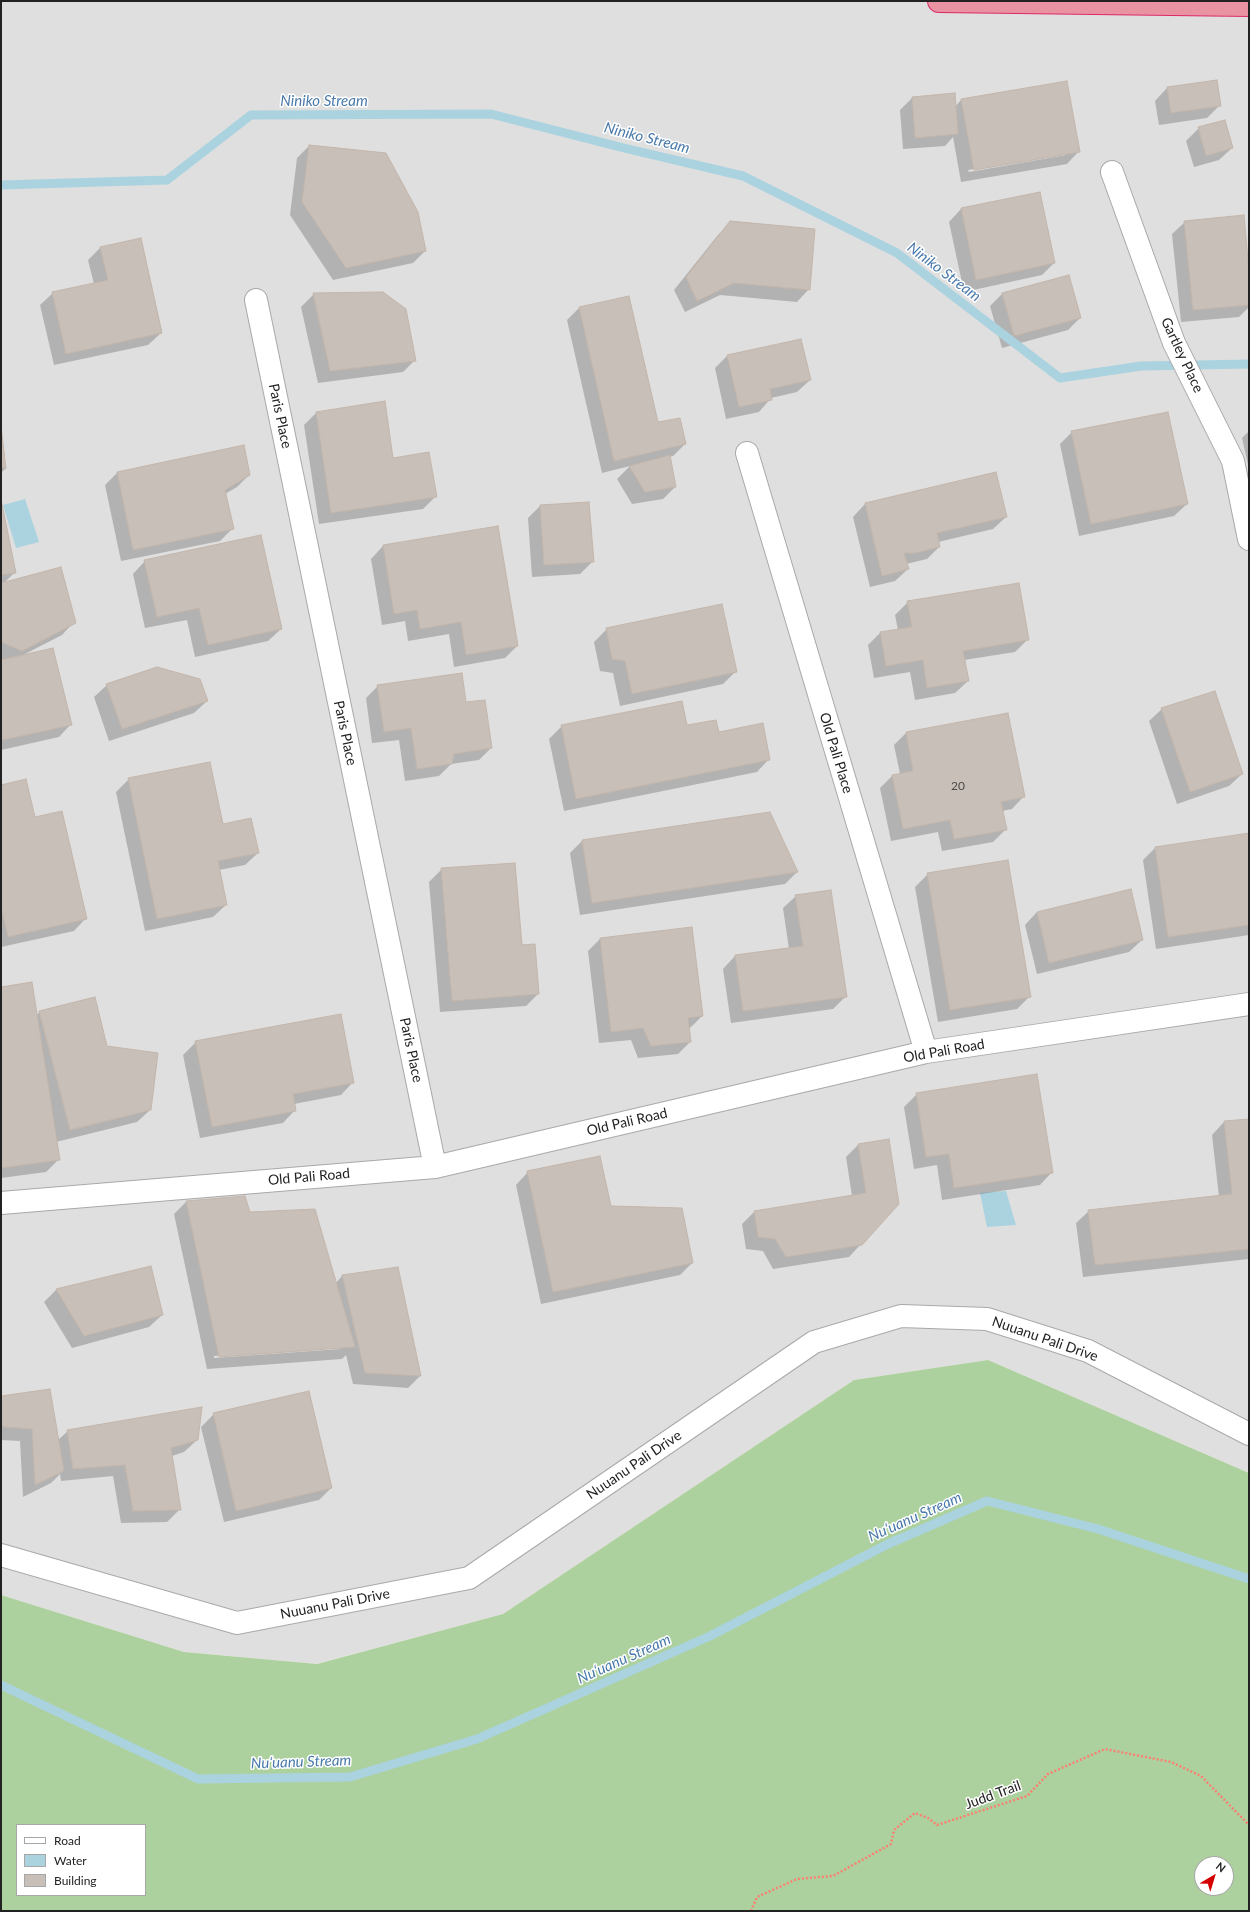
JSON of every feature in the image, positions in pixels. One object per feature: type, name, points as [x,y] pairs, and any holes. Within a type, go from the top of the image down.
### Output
[{"type":"highway","points":[[939,1],[1249,5]]},
{"type":"street","name":"Gartley Place","points":[[1112,172],[1174,343],[1233,461],[1249,539]]},
{"type":"street","name":"Paris Place","points":[[256,300],[435,1167]]},
{"type":"street","name":"Old Pali Place","points":[[747,453],[926,1052]]},
{"type":"street","name":"Old Pali Road","points":[[1,1202],[435,1167],[926,1052],[1249,1004]]},
{"type":"street","name":"Nuuanu Pali Drive","points":[[1,1555],[237,1624],[469,1578],[814,1342],[901,1316],[987,1319],[1088,1351],[1249,1434]]},
{"type":"path","name":"Judd Trail","points":[[751,1911],[757,1897],[798,1879],[833,1876],[892,1844],[894,1830],[915,1813],[928,1818],[937,1825],[1027,1796],[1048,1774],[1105,1749],[1172,1762],[1201,1776],[1249,1825]]},
{"type":"shaded area","points":[[1,1],[1249,1],[1249,1473],[988,1360],[854,1380],[503,1614],[316,1664],[184,1652],[1,1595]]},
{"type":"green space","points":[[988,1360],[1249,1473],[1249,1911],[1,1911],[1,1595],[184,1652],[317,1664],[503,1614],[854,1380]]},
{"type":"water","points":[[25,499],[39,542],[16,548],[3,505]]},
{"type":"water","points":[[1006,1191],[1016,1225],[987,1227],[980,1193]]},
{"type":"building","points":[[1217,80],[1221,106],[1171,113],[1167,87]]},
{"type":"building","points":[[1067,81],[1080,152],[974,170],[961,99]]},
{"type":"building","points":[[955,93],[958,134],[915,138],[912,97]]},
{"type":"building","points":[[1225,120],[1233,148],[1206,156],[1198,127]]},
{"type":"building","points":[[309,145],[386,153],[418,212],[426,251],[346,268],[302,202]]},
{"type":"building","points":[[1040,192],[1055,263],[976,280],[961,208]]},
{"type":"building","points":[[1244,215],[1249,272],[1249,305],[1193,310],[1184,221]]},
{"type":"building","points":[[730,221],[815,229],[810,290],[734,283],[697,301],[686,277]]},
{"type":"building","points":[[141,238],[162,333],[66,354],[52,292],[108,280],[100,247]]},
{"type":"building","points":[[1069,275],[1081,318],[1014,336],[1002,293]]},
{"type":"building","points":[[383,292],[406,309],[416,361],[330,371],[313,293]]},
{"type":"building","points":[[629,296],[658,422],[680,418],[686,444],[614,461],[579,307]]},
{"type":"building","points":[[801,339],[811,380],[770,389],[772,400],[739,407],[727,355]]},
{"type":"building","points":[[385,401],[393,458],[429,452],[437,497],[331,513],[316,412]]},
{"type":"building","points":[[1168,412],[1188,504],[1091,524],[1071,431]]},
{"type":"building","points":[[1,426],[6,469],[1,467]]},
{"type":"building","points":[[244,445],[250,475],[225,490],[234,529],[133,550],[117,472]]},
{"type":"building","points":[[670,455],[676,487],[645,492],[629,466]]},
{"type":"building","points":[[996,472],[1007,517],[937,533],[940,547],[915,553],[904,553],[909,569],[882,576],[865,503]]},
{"type":"building","points":[[1,499],[16,573],[1,575]]},
{"type":"building","points":[[589,502],[594,562],[544,565],[540,505]]},
{"type":"building","points":[[498,526],[518,646],[466,655],[461,622],[420,629],[417,610],[394,614],[383,545]]},
{"type":"building","points":[[261,535],[282,629],[208,645],[199,608],[157,617],[144,560]]},
{"type":"building","points":[[61,567],[76,623],[22,651],[1,642],[1,583]]},
{"type":"building","points":[[1019,583],[1029,640],[963,651],[969,681],[927,688],[923,660],[886,666],[880,632],[912,627],[907,601]]},
{"type":"building","points":[[722,604],[737,672],[632,694],[625,661],[612,659],[606,628]]},
{"type":"building","points":[[53,648],[72,725],[3,740],[1,738],[1,660]]},
{"type":"building","points":[[157,667],[200,679],[208,701],[122,729],[106,684]]},
{"type":"building","points":[[462,673],[466,702],[485,700],[492,748],[454,754],[452,764],[417,769],[411,728],[384,732],[377,685]]},
{"type":"building","points":[[1215,691],[1243,774],[1190,792],[1161,708]]},
{"type":"building","points":[[682,701],[687,725],[716,720],[719,732],[763,723],[770,760],[576,799],[561,725]]},
{"type":"building","points":[[1008,713],[1025,797],[1001,802],[1007,830],[954,839],[950,820],[903,829],[892,775],[913,771],[906,732]]},
{"type":"building","points":[[210,762],[223,824],[251,818],[259,853],[218,861],[227,905],[157,919],[128,778]]},
{"type":"building","points":[[26,779],[35,817],[62,811],[87,919],[8,937],[1,907],[1,785]]},
{"type":"building","points":[[770,812],[798,872],[592,903],[582,840]]},
{"type":"building","points":[[1249,833],[1249,925],[1168,937],[1155,847]]},
{"type":"building","points":[[1008,860],[1031,997],[950,1010],[927,873]]},
{"type":"building","points":[[515,863],[522,945],[535,944],[539,994],[452,1001],[441,868]]},
{"type":"building","points":[[1131,889],[1143,940],[1049,963],[1037,912]]},
{"type":"building","points":[[831,890],[847,997],[743,1011],[735,955],[803,946],[795,895]]},
{"type":"building","points":[[692,927],[703,1016],[688,1018],[691,1042],[651,1046],[643,1028],[611,1032],[600,938]]},
{"type":"building","points":[[32,982],[60,1160],[1,1168],[1,987]]},
{"type":"building","points":[[95,997],[107,1046],[158,1053],[151,1110],[70,1130],[39,1011]]},
{"type":"building","points":[[341,1014],[354,1083],[293,1094],[296,1111],[212,1127],[195,1041]]},
{"type":"building","points":[[1037,1074],[1053,1173],[954,1188],[949,1154],[926,1157],[916,1093]]},
{"type":"building","points":[[1249,1119],[1249,1249],[1095,1265],[1088,1210],[1232,1194],[1224,1121]]},
{"type":"building","points":[[889,1139],[899,1204],[862,1245],[786,1257],[775,1239],[758,1237],[754,1211],[866,1193],[858,1144]]},
{"type":"building","points":[[600,1156],[611,1206],[682,1208],[693,1263],[553,1292],[527,1171]]},
{"type":"building","points":[[245,1196],[250,1212],[315,1209],[355,1347],[219,1357],[186,1201]]},
{"type":"building","points":[[151,1266],[163,1315],[84,1336],[56,1289]]},
{"type":"building","points":[[398,1267],[421,1376],[365,1373],[342,1275]]},
{"type":"building","points":[[50,1389],[64,1471],[35,1485],[32,1429],[4,1427],[1,1425],[1,1396]]},
{"type":"building","points":[[309,1391],[332,1488],[236,1511],[213,1413]]},
{"type":"building","points":[[202,1407],[198,1440],[171,1448],[181,1510],[133,1511],[125,1465],[73,1469],[67,1430]]},
{"type":"waterway","name":"Niniko Stream","points":[[1,185],[167,180],[251,115],[491,114],[624,148],[743,176],[897,253],[1060,378],[1141,366],[1249,364]]},
{"type":"waterway","name":"Nuʻuanu Stream","points":[[1,1685],[198,1779],[350,1777],[477,1739],[710,1636],[888,1544],[987,1501],[1098,1529],[1249,1579]]}]
